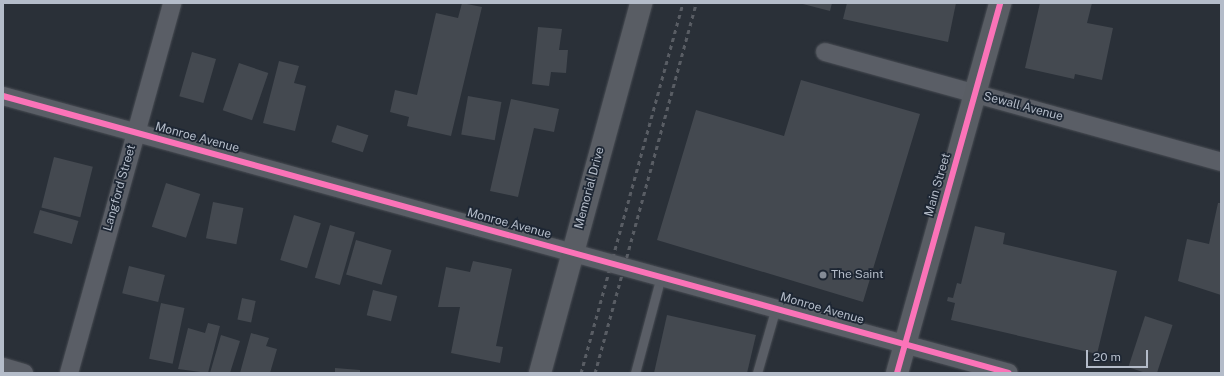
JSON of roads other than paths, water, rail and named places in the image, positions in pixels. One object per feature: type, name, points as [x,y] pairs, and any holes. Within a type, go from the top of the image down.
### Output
[{"type":"main road","name":"Memorial Drive","points":[[540,373],[641,3]]},
{"type":"main road","name":"Main Street","points":[[898,373],[1000,3]]},
{"type":"street","name":"Langford Street","points":[[69,373],[172,3]]},
{"type":"street","name":"Sewall Avenue","points":[[826,52],[1221,162]]},
{"type":"street","name":"Monroe Avenue","points":[[3,96],[573,253],[776,307],[1010,373]]},
{"type":"street","points":[[3,367],[24,373]]},
{"type":"lane","points":[[635,373],[661,276]]},
{"type":"lane","points":[[757,373],[776,307]]},
{"type":"railway","points":[[581,373],[683,3]]},
{"type":"railway","points":[[595,373],[696,3]]},
{"type":"place","name":"The Saint","points":[[823,275]]}]
